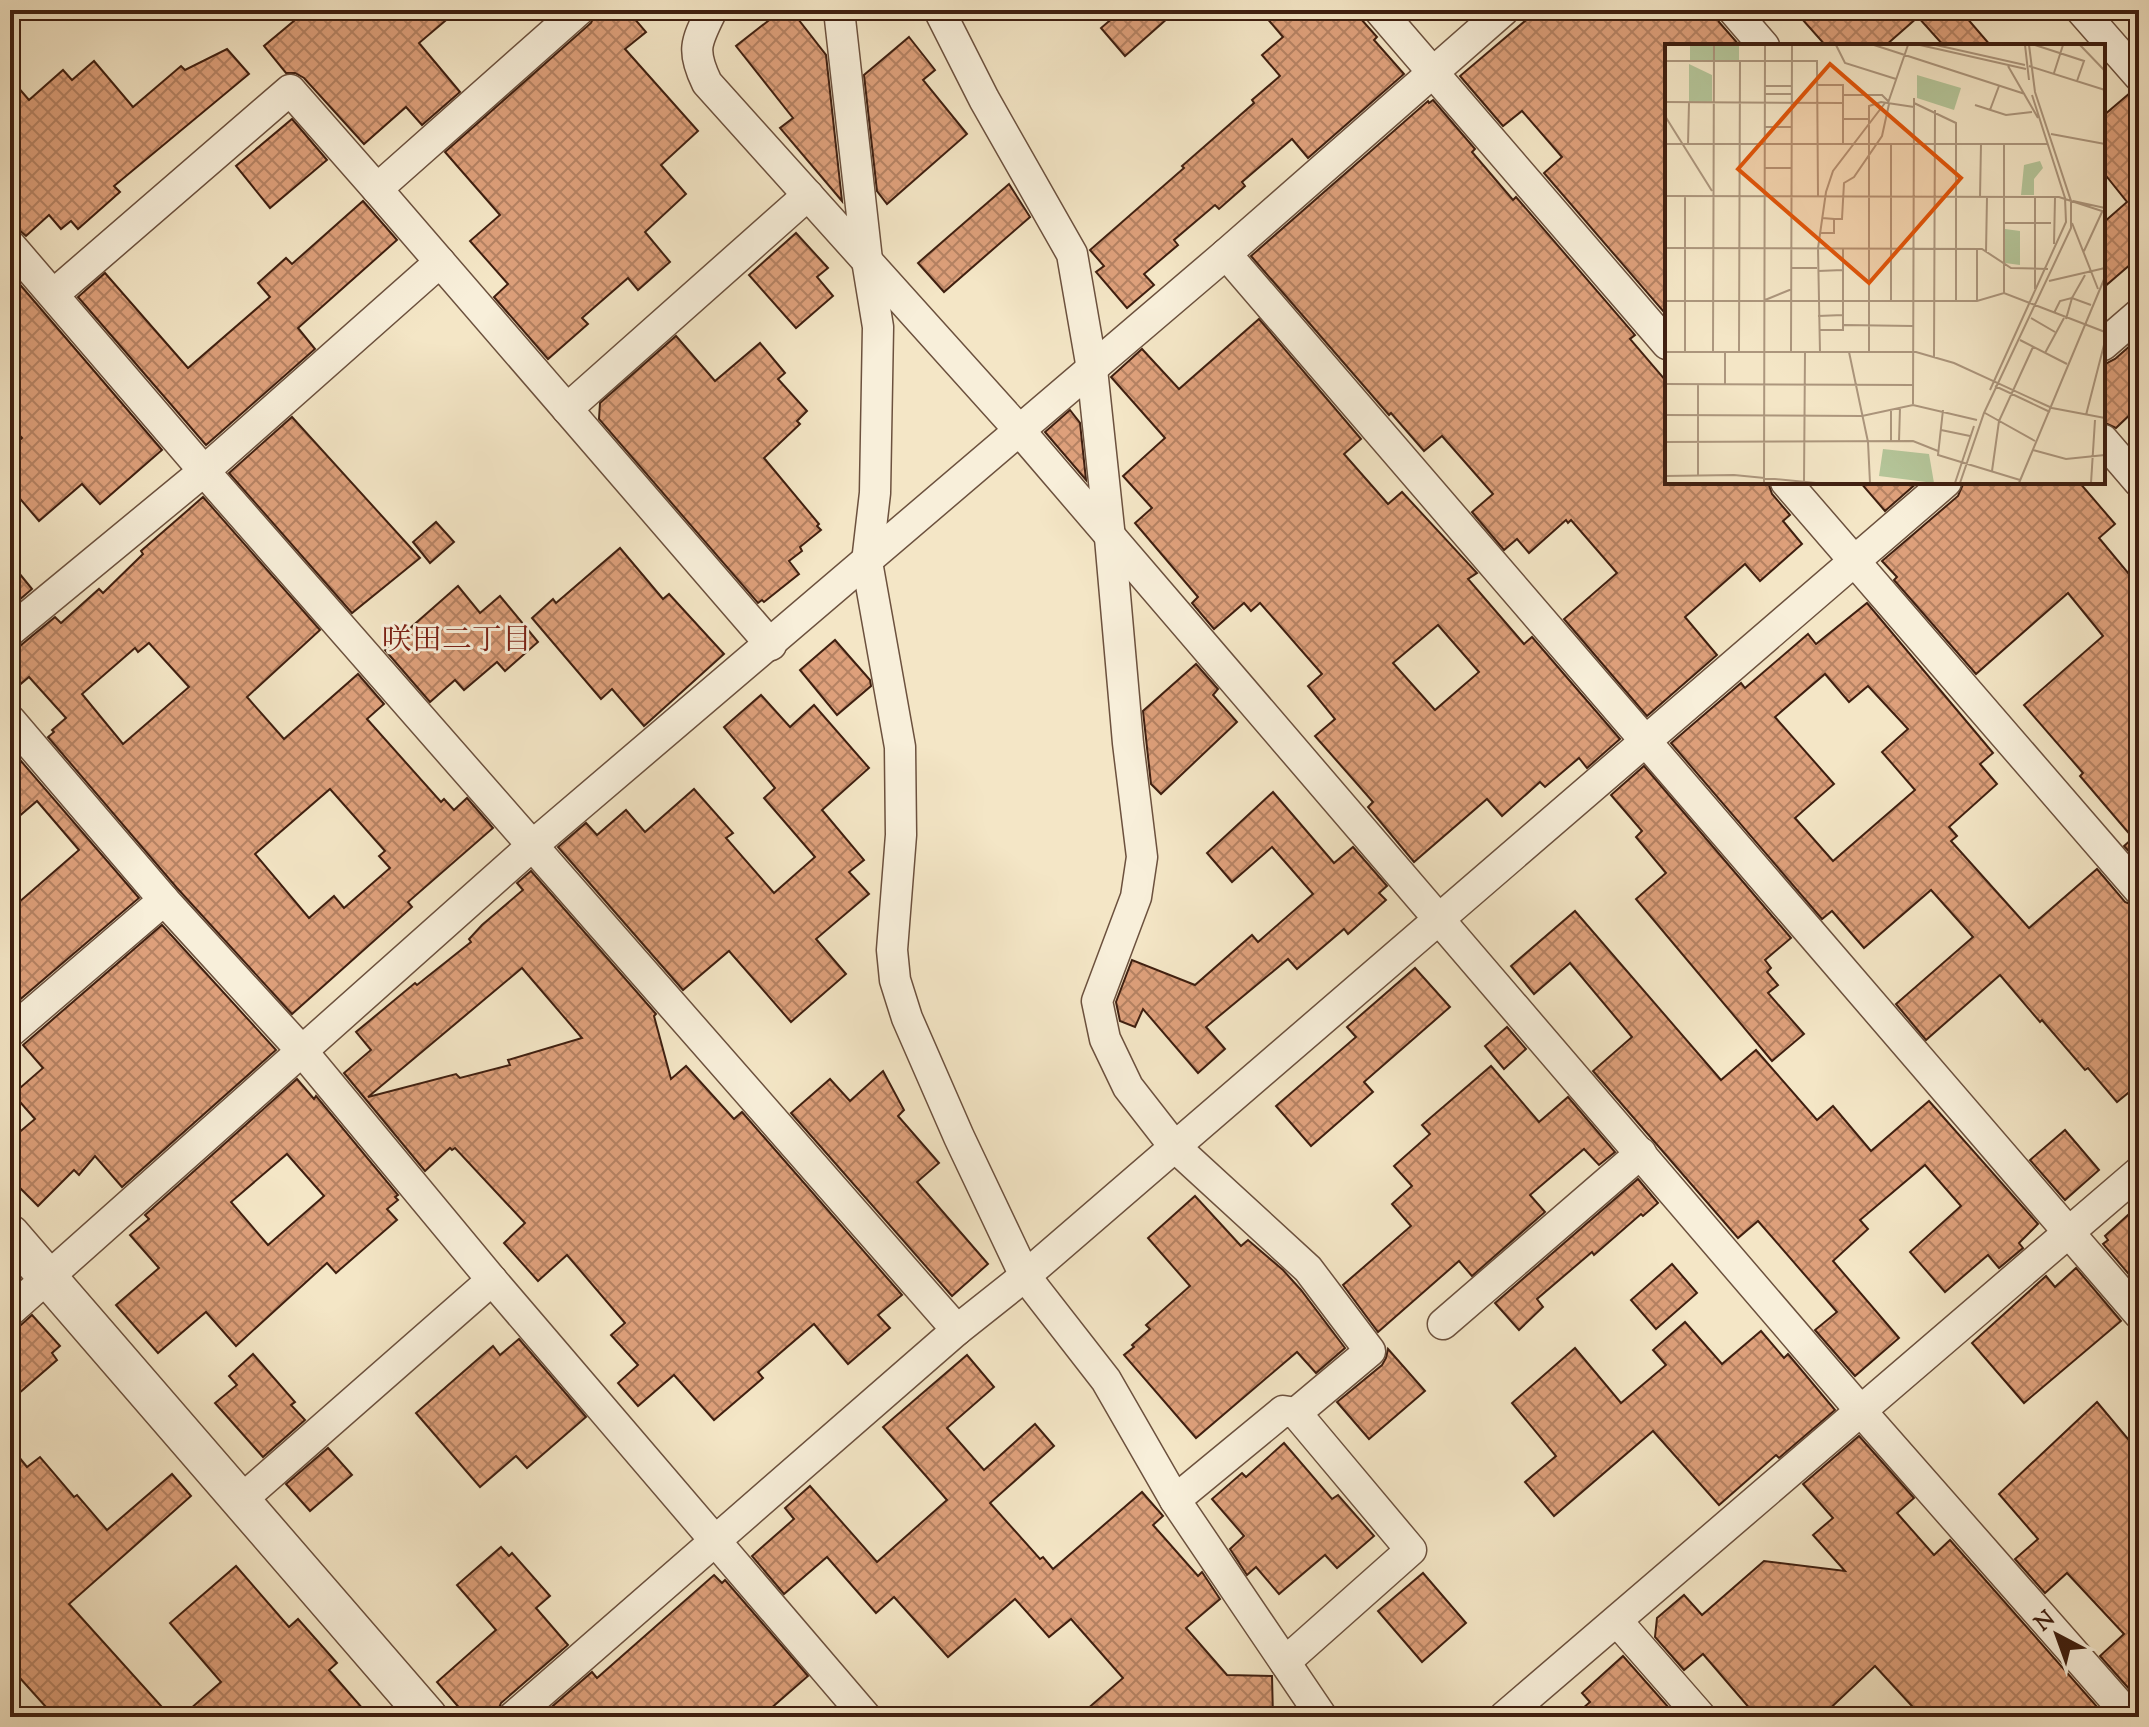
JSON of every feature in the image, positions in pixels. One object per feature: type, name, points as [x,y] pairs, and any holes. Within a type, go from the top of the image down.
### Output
[{"type":"street","points":[[377,189],[579,10]]},
{"type":"street","points":[[712,10],[695,43],[698,65],[707,83],[1020,431],[1860,1410],[2130,1717]]},
{"type":"street","points":[[839,10],[867,260],[878,327],[875,493],[867,562],[900,747],[901,835],[892,950],[895,980],[907,1018],[959,1137],[1025,1276],[1106,1380],[1175,1500],[1322,1717]]},
{"type":"street","points":[[939,10],[984,99],[1072,254],[1092,369],[1142,857],[1136,897],[1097,1001],[1105,1039],[1128,1087],[1174,1146],[1308,1269],[1370,1351],[1296,1413]]},
{"type":"street","points":[[1379,10],[1665,342]]},
{"type":"street","points":[[10,1311],[533,845],[1226,254],[1504,10]]},
{"type":"street","points":[[1733,10],[1762,44]]},
{"type":"street","points":[[2081,10],[2139,76]]},
{"type":"street","points":[[54,294],[290,90],[771,645]]},
{"type":"street","points":[[567,409],[808,195]]},
{"type":"street","points":[[10,245],[204,471],[957,1330]]},
{"type":"street","points":[[1226,254],[2139,1314]]},
{"type":"street","points":[[10,631],[204,471],[440,262]]},
{"type":"street","points":[[2105,343],[2139,314]]},
{"type":"street","points":[[2105,442],[2139,482]]},
{"type":"street","points":[[1788,484],[2139,890]]},
{"type":"street","points":[[513,1717],[957,1330],[1025,1276],[1944,484]]},
{"type":"street","points":[[10,720],[164,900],[302,1051],[492,1280],[866,1717]]},
{"type":"street","points":[[10,1032],[164,900]]},
{"type":"street","points":[[1443,1324],[1641,1153]]},
{"type":"street","points":[[1504,1717],[2139,1172]]},
{"type":"street","points":[[10,1234],[428,1717]]},
{"type":"street","points":[[240,1501],[492,1280]]},
{"type":"street","points":[[1175,1500],[1283,1411],[1296,1413],[1411,1550],[1285,1662]]},
{"type":"street","points":[[1617,1621],[1701,1717]]},
{"type":"building","points":[[307,10],[458,10],[419,43],[460,92],[422,125],[406,107],[364,144],[304,78],[295,73],[286,73],[264,46]]},
{"type":"building","points":[[597,10],[627,10],[646,32],[625,49],[698,131],[661,165],[686,194],[645,232],[670,262],[638,290],[628,278],[582,318],[588,324],[548,359],[494,297],[508,284],[470,241],[500,215],[445,152],[591,23]]},
{"type":"building","points":[[782,10],[791,10],[826,55],[842,201],[780,128],[793,118],[736,46]]},
{"type":"building","points":[[1122,10],[1177,10],[1125,56],[1101,28]]},
{"type":"building","points":[[1260,10],[1353,10],[1404,74],[1308,158],[1292,139],[1242,182],[1245,186],[1219,209],[1215,205],[1174,240],[1178,245],[1144,274],[1154,285],[1127,308],[1096,272],[1104,266],[1090,250],[1184,168],[1182,166],[1280,76],[1262,55],[1283,37]]},
{"type":"building","points":[[1538,10],[1713,10],[1738,44],[1665,44],[1665,310],[1663,311],[1544,173],[1562,157],[1522,111],[1503,126],[1460,76]]},
{"type":"building","points":[[1794,10],[1960,10],[1989,44],[1942,44],[1918,17],[1887,44],[1824,44]]},
{"type":"building","points":[[909,37],[935,70],[923,80],[967,134],[887,204],[877,191],[864,75]]},
{"type":"building","points":[[227,49],[249,74],[114,186],[120,192],[78,229],[71,221],[61,229],[49,215],[26,236],[17,228],[10,227],[10,78],[29,100],[63,70],[72,80],[94,61],[133,107],[181,66],[185,70]]},
{"type":"building","points":[[2131,92],[2139,94],[2139,257],[2105,286],[2105,221],[2127,202],[2105,174],[2105,114]]},
{"type":"building","points":[[1433,100],[1513,200],[1516,197],[1635,335],[1630,339],[1665,380],[1665,484],[1769,484],[1772,494],[1790,515],[1783,521],[1802,544],[1760,581],[1745,564],[1685,617],[1717,655],[1647,716],[1564,619],[1617,573],[1571,520],[1568,523],[1566,520],[1529,553],[1517,539],[1504,550],[1472,512],[1493,494],[1442,436],[1424,451],[1251,256]]},
{"type":"building","points":[[292,119],[327,160],[270,208],[236,166]]},
{"type":"building","points":[[1009,184],[1030,217],[944,292],[918,263]]},
{"type":"building","points":[[363,201],[397,240],[298,328],[315,349],[206,445],[78,297],[105,273],[188,368],[270,297],[258,283],[286,258],[292,264]]},
{"type":"building","points":[[796,233],[828,268],[817,277],[833,296],[796,328],[749,275]]},
{"type":"building","points":[[10,273],[162,450],[100,504],[82,484],[39,521],[10,487],[10,449],[22,438],[10,425]]},
{"type":"building","points":[[1259,319],[1361,439],[1344,454],[1388,504],[1402,492],[1477,573],[1468,579],[1524,644],[1532,637],[1620,739],[1587,768],[1579,758],[1545,787],[1540,782],[1502,816],[1487,799],[1414,862],[1368,807],[1373,802],[1315,736],[1335,719],[1308,686],[1322,674],[1260,603],[1251,611],[1244,603],[1214,629],[1192,603],[1198,597],[1135,523],[1152,508],[1123,476],[1165,438],[1111,377],[1142,349],[1179,389]],"holes":[[[1438,625],[1479,672],[1435,710],[1393,663]]]},
{"type":"building","points":[[676,336],[715,381],[760,343],[785,373],[778,379],[807,411],[797,421],[800,424],[764,458],[821,530],[800,547],[802,551],[789,561],[799,574],[764,602],[758,603],[599,419],[600,403]]},
{"type":"building","points":[[2139,338],[2139,406],[2116,428],[2105,423],[2105,364]]},
{"type":"building","points":[[1070,410],[1080,423],[1086,480],[1045,432]]},
{"type":"building","points":[[292,417],[420,558],[352,613],[229,473]]},
{"type":"building","points":[[1862,484],[1916,484],[1885,511]]},
{"type":"building","points":[[1963,484],[2081,484],[2115,524],[2099,538],[2139,586],[2139,862],[2124,846],[2133,838],[2080,776],[2083,773],[2024,705],[2103,636],[2068,593],[1976,674],[1894,580],[1897,577],[1882,561],[1958,496]]},
{"type":"building","points":[[203,497],[320,630],[247,697],[284,739],[358,674],[384,704],[367,719],[441,802],[444,799],[454,810],[467,798],[493,828],[408,902],[412,907],[292,1014],[177,888],[48,737],[66,718],[29,677],[10,693],[10,649],[21,645],[55,617],[61,623],[99,589],[103,593],[143,554],[141,551]],"holes":[[[149,643],[189,687],[123,744],[82,694],[135,648],[138,652]],[[330,789],[385,851],[379,856],[390,868],[344,908],[334,896],[309,918],[255,854]]]},
{"type":"building","points":[[436,522],[454,542],[430,563],[413,542]]},
{"type":"building","points":[[620,548],[663,599],[669,594],[724,654],[644,726],[612,689],[601,699],[532,618],[553,599],[556,603]]},
{"type":"building","points":[[10,562],[32,589],[10,608]]},
{"type":"building","points":[[458,586],[480,613],[500,596],[538,642],[505,671],[497,662],[464,690],[455,680],[430,702],[385,650]]},
{"type":"building","points":[[1867,603],[1993,753],[1980,764],[1997,784],[1949,827],[1957,836],[1951,841],[2029,928],[2097,869],[2125,902],[2139,908],[2139,1084],[2117,1102],[2042,1020],[2040,1022],[2000,975],[1926,1040],[1896,1004],[1973,937],[1931,890],[1864,948],[1832,911],[1822,919],[1671,743],[1741,683],[1745,688],[1808,634],[1816,644]],"holes":[[[1825,674],[1849,702],[1868,686],[1908,729],[1882,752],[1915,790],[1833,861],[1795,818],[1834,784],[1775,717]]]},
{"type":"building","points":[[835,640],[870,680],[871,686],[837,715],[800,670]]},
{"type":"building","points":[[1196,664],[1218,689],[1213,695],[1237,722],[1161,794],[1151,784],[1143,711]]},
{"type":"building","points":[[761,695],[790,727],[814,705],[869,768],[822,810],[864,860],[849,872],[869,894],[816,939],[846,974],[791,1022],[729,951],[683,990],[558,847],[586,823],[597,835],[626,810],[645,832],[694,789],[733,833],[726,838],[774,893],[815,857],[764,798],[775,788],[724,727]]},
{"type":"building","points":[[21,761],[139,898],[10,1008],[10,910],[79,850],[37,801],[10,824],[10,770]]},
{"type":"building","points":[[1644,766],[1791,938],[1765,960],[1771,968],[1767,972],[1778,985],[1768,993],[1804,1034],[1772,1061],[1636,899],[1666,873],[1636,837],[1642,831],[1611,795]]},
{"type":"building","points":[[1273,792],[1334,863],[1353,847],[1387,886],[1379,893],[1386,900],[1348,934],[1344,929],[1297,969],[1288,959],[1206,1027],[1225,1049],[1198,1073],[1143,1009],[1135,1027],[1120,1021],[1116,1002],[1132,960],[1195,985],[1252,935],[1258,942],[1313,894],[1272,847],[1232,882],[1207,853]]},
{"type":"building","points":[[531,871],[656,1014],[671,1079],[686,1066],[734,1119],[742,1112],[902,1295],[878,1315],[890,1328],[848,1364],[814,1324],[758,1372],[763,1378],[714,1420],[674,1375],[638,1406],[618,1383],[638,1365],[611,1335],[625,1323],[567,1255],[538,1281],[504,1243],[525,1223],[455,1148],[450,1148],[425,1171],[344,1073],[371,1050],[356,1032],[471,942],[469,939],[482,925],[523,890],[517,883]],"holes":[[[522,968],[582,1038],[508,1060],[510,1065],[460,1078],[456,1074],[368,1097]]]},
{"type":"building","points":[[1575,911],[1721,1080],[1756,1050],[1817,1120],[1833,1106],[1871,1151],[1929,1101],[2038,1224],[2019,1243],[2023,1248],[1999,1268],[1988,1255],[1945,1292],[1910,1252],[1961,1206],[1925,1165],[1860,1220],[1868,1229],[1833,1261],[1899,1338],[1855,1376],[1815,1330],[1837,1312],[1758,1221],[1738,1238],[1593,1071],[1632,1037],[1570,963],[1534,994],[1511,966]]},
{"type":"building","points":[[162,925],[276,1050],[122,1187],[95,1156],[79,1175],[74,1170],[38,1206],[10,1178],[10,1140],[35,1119],[13,1094],[43,1068],[23,1045]]},
{"type":"building","points":[[1415,968],[1450,1007],[1364,1082],[1373,1092],[1311,1146],[1276,1106],[1356,1037],[1347,1027]]},
{"type":"building","points":[[1507,1027],[1526,1049],[1504,1069],[1485,1046]]},
{"type":"building","points":[[1491,1066],[1539,1122],[1568,1097],[1615,1152],[1599,1165],[1584,1149],[1530,1195],[1545,1212],[1472,1276],[1459,1261],[1378,1332],[1343,1285],[1411,1226],[1392,1204],[1412,1186],[1394,1166],[1430,1134],[1422,1125]]},
{"type":"building","points":[[883,1071],[904,1110],[898,1116],[939,1163],[917,1182],[988,1264],[952,1296],[791,1113],[830,1079],[850,1101]]},
{"type":"building","points":[[297,1079],[314,1099],[316,1096],[398,1195],[395,1197],[398,1200],[387,1209],[397,1220],[336,1273],[327,1263],[236,1346],[206,1312],[158,1353],[116,1305],[159,1268],[130,1235],[149,1219],[145,1215]],"holes":[[[287,1154],[324,1196],[268,1245],[231,1202]]]},
{"type":"building","points":[[2065,1130],[2099,1170],[2065,1200],[2030,1160]]},
{"type":"building","points":[[1638,1179],[1658,1203],[1594,1255],[1592,1252],[1537,1299],[1543,1307],[1519,1330],[1495,1303]]},
{"type":"building","points":[[1195,1196],[1241,1246],[1248,1240],[1283,1270],[1345,1348],[1316,1373],[1297,1352],[1196,1438],[1124,1355],[1150,1329],[1146,1325],[1190,1286],[1148,1238]]},
{"type":"building","points":[[2139,1205],[2139,1286],[2103,1244],[2108,1240],[2105,1236]]},
{"type":"building","points":[[1672,1264],[1697,1293],[1656,1329],[1631,1300]]},
{"type":"building","points":[[2076,1268],[2121,1321],[2024,1403],[1972,1343],[2046,1276],[2055,1287]]},
{"type":"building","points":[[32,1315],[60,1346],[52,1353],[57,1360],[10,1401],[10,1329],[21,1325]]},
{"type":"building","points":[[1685,1322],[1722,1364],[1761,1331],[1784,1358],[1788,1354],[1835,1410],[1779,1458],[1776,1455],[1719,1505],[1653,1431],[1554,1516],[1525,1482],[1556,1456],[1512,1403],[1575,1348],[1621,1403],[1666,1365],[1653,1350]]},
{"type":"building","points":[[519,1339],[586,1417],[527,1468],[516,1456],[480,1487],[416,1413],[493,1346],[500,1355]]},
{"type":"building","points":[[1388,1349],[1425,1391],[1369,1439],[1337,1402],[1382,1365]]},
{"type":"building","points":[[253,1354],[295,1402],[291,1405],[305,1420],[263,1457],[215,1403],[237,1385],[229,1376]]},
{"type":"building","points":[[967,1355],[994,1387],[947,1428],[984,1470],[1035,1424],[1054,1446],[990,1503],[1040,1559],[1043,1557],[1053,1569],[1142,1492],[1163,1516],[1153,1525],[1198,1576],[1202,1572],[1220,1599],[1186,1628],[1227,1675],[1272,1676],[1273,1717],[1078,1717],[1123,1678],[1071,1619],[1049,1637],[1015,1599],[948,1657],[894,1597],[876,1613],[827,1557],[784,1594],[752,1556],[794,1519],[785,1508],[810,1486],[877,1562],[947,1500],[883,1427]]},
{"type":"building","points":[[2097,1402],[2139,1452],[2139,1700],[2100,1656],[2124,1634],[2067,1573],[2045,1593],[2015,1559],[2038,1539],[1999,1494]]},
{"type":"building","points":[[1859,1436],[1914,1498],[1897,1513],[1934,1555],[1950,1540],[2106,1717],[1922,1717],[1875,1666],[1821,1717],[1757,1717],[1703,1654],[1684,1670],[1655,1637],[1657,1618],[1684,1595],[1702,1615],[1764,1561],[1845,1571],[1813,1535],[1833,1518],[1803,1484]]},
{"type":"building","points":[[1284,1443],[1332,1499],[1338,1495],[1374,1536],[1337,1568],[1325,1555],[1279,1594],[1256,1567],[1247,1575],[1230,1549],[1244,1536],[1212,1499],[1242,1473],[1246,1477]]},
{"type":"building","points":[[10,1446],[27,1467],[40,1457],[107,1530],[172,1474],[191,1496],[69,1604],[171,1717],[55,1717],[10,1667]]},
{"type":"building","points":[[328,1448],[352,1475],[310,1511],[286,1484]]},
{"type":"building","points":[[501,1547],[509,1556],[512,1553],[550,1596],[536,1608],[568,1645],[501,1703],[495,1717],[467,1717],[437,1682],[496,1630],[457,1585]]},
{"type":"building","points":[[236,1566],[289,1627],[298,1619],[337,1663],[329,1670],[370,1717],[181,1717],[221,1682],[170,1623]]},
{"type":"building","points":[[1423,1573],[1466,1623],[1422,1662],[1378,1611]]},
{"type":"building","points":[[714,1575],[722,1583],[725,1580],[808,1676],[761,1717],[540,1717],[592,1672],[597,1678]]},
{"type":"building","points":[[1623,1656],[1677,1717],[1573,1717],[1590,1702],[1582,1693]]},
{"type":"district","name":"咲田二丁目","points":[[457,641]]}]
